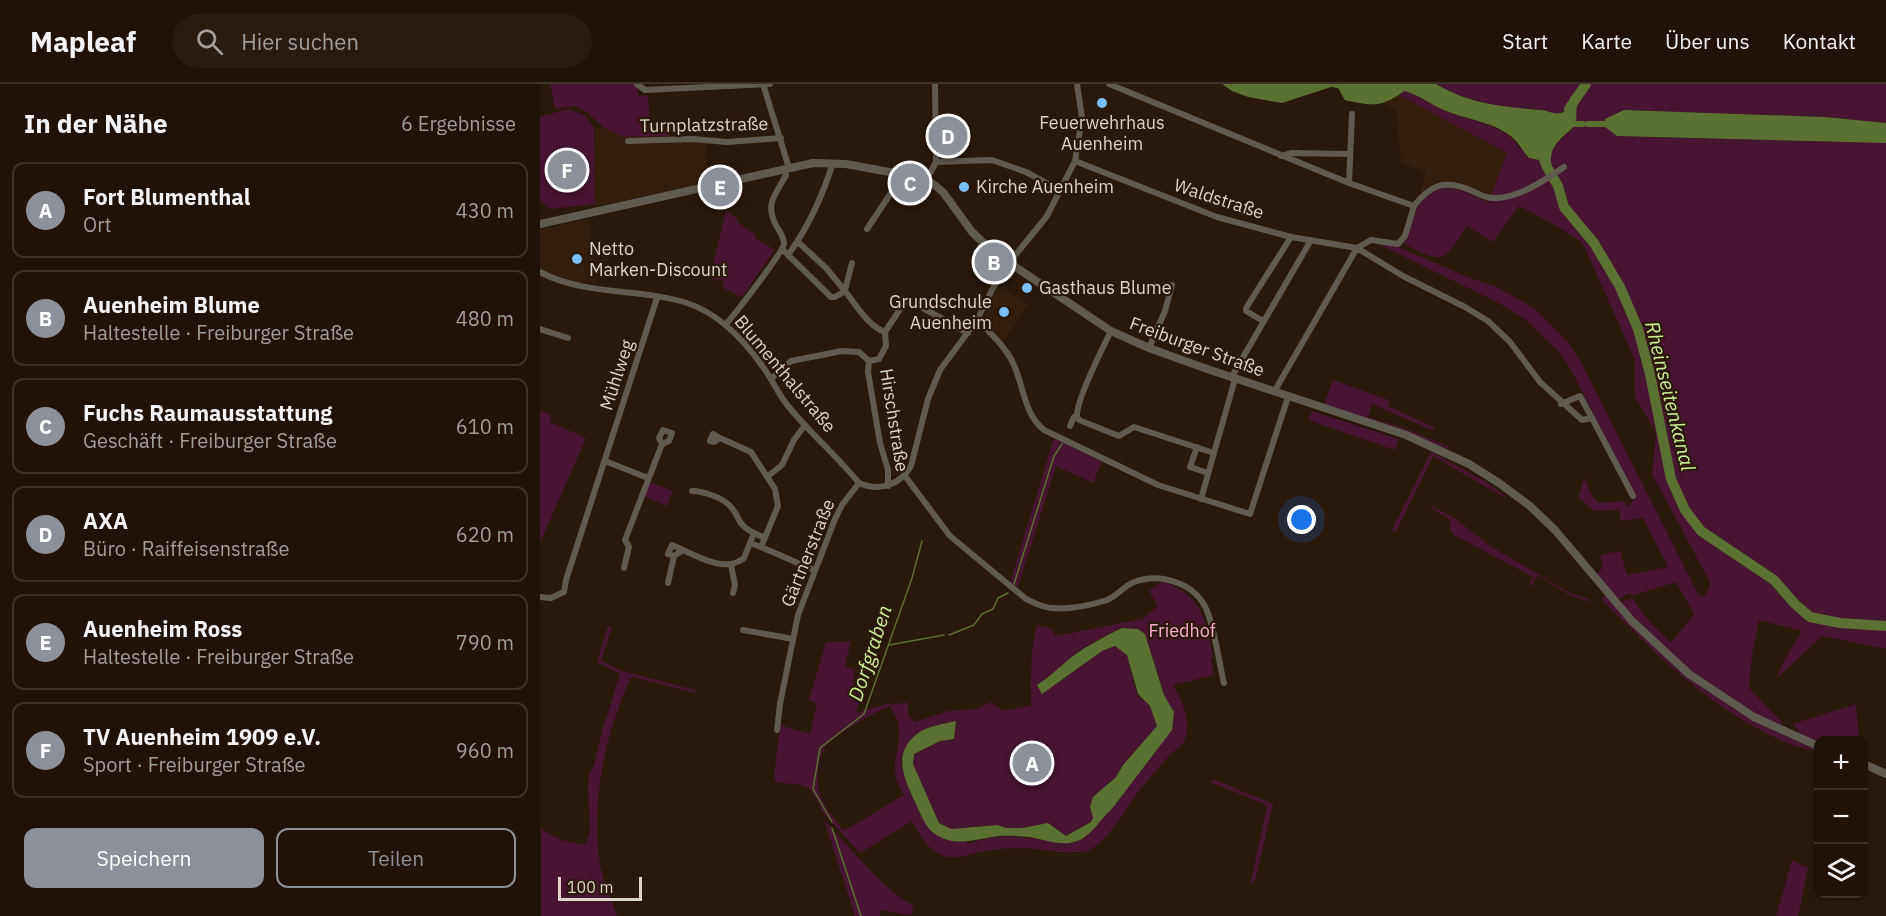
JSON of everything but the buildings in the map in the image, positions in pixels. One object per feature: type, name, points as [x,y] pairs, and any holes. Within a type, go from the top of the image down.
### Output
[{"type":"street","points":[[637,84],[645,90],[770,84]]},
{"type":"street","points":[[726,324],[741,308],[782,249],[783,236],[771,217],[770,207],[786,176],[787,168],[781,138],[763,84]]},
{"type":"street","points":[[927,179],[936,162],[935,84]]},
{"type":"street","points":[[860,483],[873,488],[888,486],[905,476],[911,466],[931,389],[940,370],[977,320],[1009,263],[1047,216],[1075,161],[1082,118],[1077,84]]},
{"type":"street","points":[[1108,84],[1281,156],[1414,206],[1426,192],[1438,186],[1459,186],[1484,197],[1497,198],[1513,195],[1552,176],[1564,167]]},
{"type":"street","points":[[1349,183],[1352,114]]},
{"type":"street","name":"Turnplatzstraße","points":[[628,141],[693,139],[727,142],[781,138]]},
{"type":"street","points":[[1281,156],[1291,153],[1350,154]]},
{"type":"street","points":[[936,162],[992,160],[1026,172],[1059,190]]},
{"type":"street","name":"Waldstraße","points":[[1075,161],[1210,215],[1291,237],[1357,248],[1403,276],[1488,321],[1509,342],[1561,404],[1582,420],[1592,418]]},
{"type":"street","name":"Freiburger Straße","points":[[540,224],[813,163],[833,163],[900,172],[927,179],[943,192],[979,240],[1009,263],[1111,331],[1149,348],[1233,378],[1406,435],[1469,464],[1499,483],[1530,506],[1555,530],[1632,621],[1689,674],[1754,717],[1814,744]]},
{"type":"street","points":[[788,255],[798,242],[811,216],[833,163]]},
{"type":"street","points":[[867,229],[893,190],[900,172]]},
{"type":"street","name":"Waldstraße","points":[[1357,248],[1371,240],[1398,244],[1405,236],[1414,206]]},
{"type":"street","points":[[1263,321],[1246,311],[1246,308],[1291,237]]},
{"type":"street","points":[[1201,499],[1233,378],[1263,321],[1311,240]]},
{"type":"street","points":[[798,242],[826,268],[871,322],[885,332]]},
{"type":"street","points":[[1274,392],[1357,248]]},
{"type":"street","points":[[782,249],[831,297],[845,291],[852,262]]},
{"type":"street","name":"Blumenthalstraße","points":[[541,275],[566,283],[681,301],[698,307],[726,324],[763,367],[786,403],[860,483]]},
{"type":"street","points":[[1149,348],[1165,311],[1172,285]]},
{"type":"street","name":"Mühlweg","points":[[540,597],[551,598],[564,592],[657,298]]},
{"type":"street","name":"Hirschstraße","points":[[888,486],[888,471],[880,443],[868,372],[869,362],[879,359],[886,346],[885,332],[904,303],[910,301],[968,333]]},
{"type":"street","points":[[977,320],[1006,350],[1014,365],[1026,403],[1037,424],[1044,430],[1135,475],[1250,514],[1288,397]]},
{"type":"street","points":[[540,329],[568,338]]},
{"type":"street","points":[[1111,331],[1077,411],[1080,420],[1119,436],[1134,427],[1214,453]]},
{"type":"street","points":[[771,379],[791,361],[842,351],[859,352],[869,362]]},
{"type":"street","points":[[1561,404],[1580,396],[1633,496]]},
{"type":"street","points":[[1070,426],[1074,417],[1077,416]]},
{"type":"street","points":[[768,476],[782,465],[794,440],[805,425]]},
{"type":"street","points":[[720,438],[751,452],[768,476],[777,495],[778,506],[761,547]]},
{"type":"street","points":[[624,568],[628,547],[625,540],[662,444]]},
{"type":"street","points":[[1197,447],[1191,467],[1208,473]]},
{"type":"street","points":[[605,461],[648,478]]},
{"type":"street","points":[[905,476],[950,536],[1026,599],[1041,606],[1061,608],[1108,600],[1129,585],[1144,578],[1165,579],[1185,587],[1198,598],[1207,611],[1224,683]]},
{"type":"street","name":"Gärtnerstraße","points":[[777,730],[798,615],[814,570],[842,505],[860,483]]},
{"type":"street","points":[[692,491],[699,491],[726,502],[743,528],[765,538]]},
{"type":"street","points":[[674,556],[668,554],[672,545],[715,563],[731,565],[744,558],[754,533]]},
{"type":"street","points":[[750,543],[814,570]]},
{"type":"street","points":[[668,583],[674,556],[683,550]]},
{"type":"street","points":[[731,565],[735,585],[733,593]]},
{"type":"street","points":[[743,630],[793,639]]},
{"type":"street","points":[[1868,766],[1886,774]]},
{"type":"shaded area","points":[[1222,84],[1436,84],[1462,96],[1499,106],[1557,113],[1565,111],[1571,96],[1577,98],[1576,124],[1558,141],[1552,151],[1551,165],[1542,168],[1539,160],[1529,158],[1515,140],[1500,129],[1446,111],[1404,91],[1383,103],[1362,104],[1345,100],[1338,88],[1331,87],[1282,103],[1248,97]]},
{"type":"shaded area","points":[[1399,95],[1507,153],[1488,203],[1478,196],[1420,194],[1426,171],[1401,164],[1396,108],[1384,104]]},
{"type":"shaded area","points":[[1624,110],[1825,117],[1886,123],[1886,143],[1617,136],[1605,127],[1605,119]]},
{"type":"shaded area","points":[[594,128],[604,128],[629,138],[669,136],[707,142],[705,155],[712,182],[595,207]]},
{"type":"shaded area","points":[[589,219],[596,284],[575,283],[540,269],[540,229]]},
{"type":"shaded area","name":"Grundschule Auenheim","points":[[999,286],[1028,304],[1003,343],[984,319],[986,308]]},
{"type":"shaded area","points":[[1122,628],[1138,629],[1145,634],[1164,695],[1174,712],[1172,730],[1111,810],[1085,837],[1074,842],[1052,842],[1011,836],[957,841],[942,838],[931,831],[906,782],[902,765],[903,757],[910,741],[921,731],[956,721],[954,739],[940,741],[914,754],[913,764],[939,823],[951,829],[997,825],[1006,828],[1022,828],[1048,823],[1066,836],[1091,822],[1093,818],[1090,807],[1093,797],[1116,777],[1123,765],[1157,726],[1150,706],[1138,694],[1127,655],[1115,646],[1102,651],[1042,694],[1037,685],[1079,652]]},
{"type":"green space","points":[[550,84],[638,84],[638,96],[648,95],[650,121],[669,122],[669,136],[624,137],[604,128],[588,113],[575,106],[555,109]]},
{"type":"green space","points":[[1436,84],[1886,84],[1886,123],[1825,117],[1624,110],[1605,119],[1605,127],[1617,136],[1886,143],[1886,649],[1822,636],[1776,679],[1802,631],[1759,620],[1752,655],[1749,688],[1782,722],[1781,726],[1736,702],[1695,673],[1675,657],[1621,604],[1622,601],[1632,598],[1648,620],[1671,643],[1694,614],[1676,582],[1631,596],[1629,593],[1617,600],[1596,574],[1603,568],[1600,555],[1620,551],[1627,575],[1668,567],[1643,518],[1621,521],[1619,510],[1594,511],[1578,497],[1584,479],[1599,503],[1624,501],[1627,506],[1630,506],[1635,495],[1570,368],[1559,352],[1526,320],[1497,302],[1376,243],[1396,246],[1470,278],[1497,287],[1534,308],[1566,340],[1580,360],[1698,594],[1704,597],[1711,584],[1652,474],[1656,433],[1635,397],[1635,360],[1580,241],[1519,206],[1493,242],[1467,226],[1452,248],[1442,257],[1428,255],[1404,244],[1418,208],[1430,192],[1446,188],[1455,189],[1488,203],[1507,153],[1399,95],[1404,91],[1447,111],[1488,124],[1506,134],[1520,149],[1550,157],[1553,147],[1572,129],[1568,102],[1567,109],[1557,113],[1537,109],[1498,107],[1470,100]]},
{"type":"green space","points":[[568,109],[585,115],[594,128],[595,204],[550,209],[540,201],[540,117]]},
{"type":"green space","points":[[726,210],[738,219],[737,222],[756,235],[755,238],[775,250],[742,297],[723,288],[724,282],[710,278]]},
{"type":"green space","points":[[1333,380],[1389,400],[1388,406],[1435,428],[1434,431],[1372,404],[1368,417],[1401,427],[1450,447],[1448,449],[1399,430],[1323,406]]},
{"type":"green space","points":[[540,410],[551,415],[550,422],[586,438],[540,543]]},
{"type":"green space","points":[[1312,411],[1399,439],[1395,450],[1308,420]]},
{"type":"green space","points":[[1054,438],[1102,462],[1093,483],[1056,466],[1017,590],[1010,583]]},
{"type":"green space","points":[[1431,452],[1483,480],[1506,496],[1503,497],[1433,456],[1396,532],[1392,530]]},
{"type":"green space","points":[[650,482],[673,491],[667,506],[644,496]]},
{"type":"green space","points":[[1431,505],[1457,520],[1489,545],[1570,593],[1589,599],[1590,602],[1569,595],[1539,576],[1536,577],[1532,586],[1529,585],[1533,577],[1454,535],[1450,530],[1450,520],[1433,509]]},
{"type":"green space","name":"Friedhof","points":[[1163,581],[1187,594],[1195,602],[1208,631],[1214,675],[1173,685],[1183,705],[1187,720],[1184,741],[1147,781],[1113,829],[1089,850],[1065,852],[1009,848],[946,857],[927,845],[912,821],[860,853],[824,814],[811,790],[801,785],[775,782],[780,725],[810,734],[817,703],[809,700],[826,642],[851,642],[845,666],[855,670],[853,683],[863,686],[856,713],[891,703],[891,705],[908,702],[908,715],[915,722],[948,711],[976,709],[991,702],[1004,711],[1031,705],[1032,655],[1037,625],[1051,629],[1056,636],[1142,619],[1158,606],[1149,591]],"holes":[[[1122,628],[1138,629],[1145,634],[1164,695],[1174,712],[1160,746],[1094,829],[1072,843],[1009,836],[992,837],[969,843],[923,819],[910,792],[901,760],[917,734],[955,721],[954,739],[940,741],[914,754],[913,764],[939,823],[951,829],[997,825],[1006,828],[1022,828],[1048,823],[1066,836],[1091,822],[1093,818],[1090,807],[1107,784],[1116,777],[1123,764],[1157,726],[1150,706],[1137,694],[1127,655],[1115,646],[1102,651],[1042,694],[1037,685],[1080,650]],[[890,706],[899,726],[895,769],[904,795],[844,831],[826,807],[819,791],[818,770],[822,753],[828,744],[844,731]]]},
{"type":"green space","points":[[1607,596],[1670,662],[1706,690],[1766,727],[1814,750],[1778,739],[1712,700],[1674,670],[1602,598]]},
{"type":"green space","points":[[608,626],[612,627],[601,661],[622,671],[695,690],[695,693],[633,677],[621,701],[602,767],[597,812],[600,866],[617,916],[541,916],[541,829],[561,840],[585,845],[590,832],[589,774],[594,765],[620,674],[597,662]]},
{"type":"green space","points":[[1856,704],[1859,736],[1814,736],[1814,741],[1803,737],[1793,724]]},
{"type":"green space","points":[[1213,779],[1273,804],[1255,880],[1250,885],[1267,807],[1210,782]]},
{"type":"green space","points":[[824,820],[878,878],[902,899],[914,906],[911,915],[880,910],[880,916],[855,916]]},
{"type":"green space","points":[[1792,860],[1808,868],[1798,916],[1776,916]]},
{"type":"waterway","name":"Rheinseitenkanal","points":[[1569,109],[1586,84]]},
{"type":"waterway","points":[[1576,124],[1583,124]]},
{"type":"waterway","points":[[1588,124],[1605,124]]},
{"type":"waterway","name":"Rheinseitenkanal","points":[[1543,154],[1547,167],[1558,186],[1564,207],[1594,243],[1620,287],[1638,329],[1650,374],[1671,479],[1685,510],[1701,531],[1774,580],[1810,617],[1840,623],[1886,626]]},
{"type":"waterway","points":[[1014,584],[1054,456],[1062,444]]},
{"type":"waterway","name":"Dorfgraben","points":[[832,822],[813,789],[820,748],[864,714],[912,578],[922,541]]},
{"type":"waterway","points":[[949,635],[974,625],[982,614],[993,609],[998,598],[1008,593]]},
{"type":"waterway","points":[[889,645],[944,635]]},
{"type":"waterway","name":"Dorfgraben","points":[[832,828],[861,916]]},
{"type":"place","name":"Feuerwehrhaus Auenheim","points":[[1102,103]]},
{"type":"place","name":"AXA","points":[[948,136]]},
{"type":"place","name":"TV Auenheim 1909 e.V.","points":[[567,170]]},
{"type":"place","name":"Fuchs Raumausstattung","points":[[910,183]]},
{"type":"place","name":"Auenheim Ross","points":[[720,187]]},
{"type":"place","name":"Kirche Auenheim","points":[[964,187]]},
{"type":"place","name":"Netto Marken-Discount","points":[[577,259]]},
{"type":"place","name":"Auenheim Blume","points":[[994,262]]},
{"type":"place","name":"Gasthaus Blume","points":[[1027,288]]},
{"type":"place","name":"Grundschule Auenheim","points":[[1004,312]]},
{"type":"place","name":"Fort Blumenthal","points":[[1032,763]]}]
